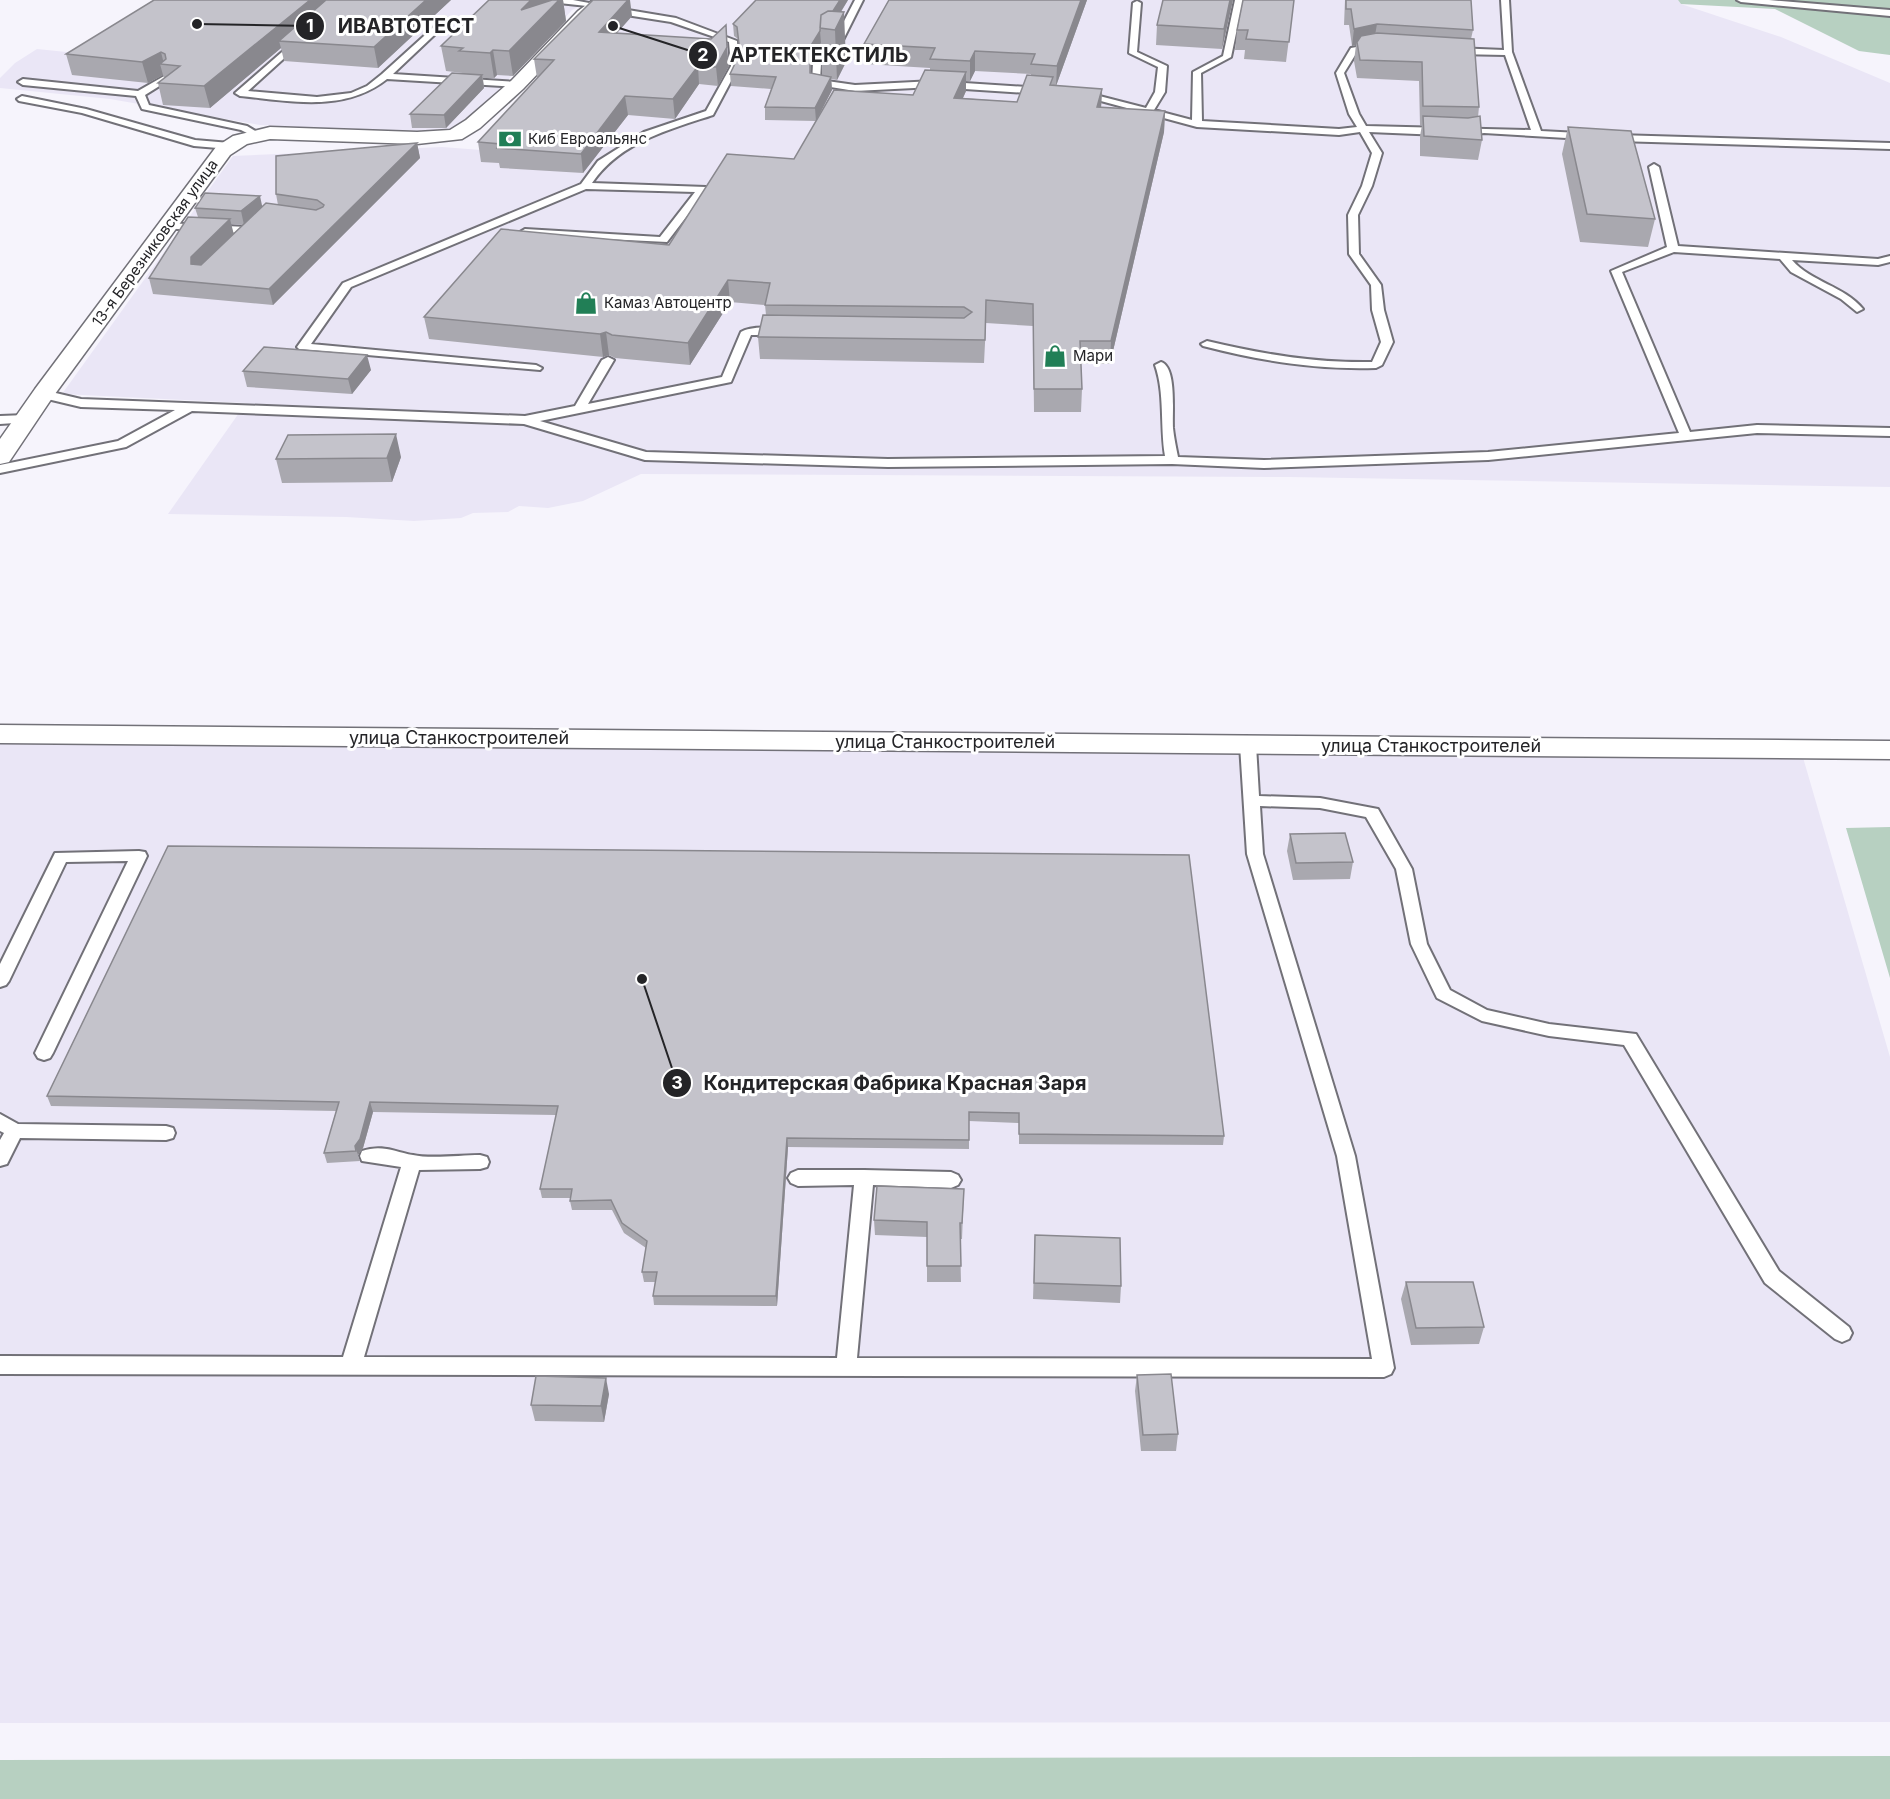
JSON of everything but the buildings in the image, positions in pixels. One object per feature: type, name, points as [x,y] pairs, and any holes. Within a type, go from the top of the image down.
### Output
[{"type":"street","name":"13-я Березниковская улица","points":[[0,457],[43,394],[166,226],[218,156],[230,146],[257,135],[293,132],[417,138],[447,137],[473,124],[517,85],[597,4]]},
{"type":"street","name":"улица Станкостроителей","points":[[0,734],[1890,750]]},
{"type":"lane","points":[[550,0],[597,4],[688,22],[734,41],[735,66],[710,113],[646,134],[601,163],[585,186]]},
{"type":"lane","points":[[860,0],[832,54],[817,63],[814,82],[855,88],[934,84],[1053,92]]},
{"type":"lane","points":[[1197,124],[1197,72],[1227,57],[1239,0]]},
{"type":"lane","points":[[1505,0],[1508,52],[1537,134]]},
{"type":"lane","points":[[1741,0],[1890,13]]},
{"type":"lane","points":[[1137,3],[1133,52],[1163,66],[1160,92],[1148,112]]},
{"type":"lane","points":[[306,34],[240,93],[333,100],[373,87],[445,21]]},
{"type":"lane","points":[[1207,344],[1252,356],[1331,367],[1376,365],[1387,342],[1378,310],[1376,285],[1354,254],[1353,215],[1367,186],[1377,153],[1354,114],[1340,73],[1354,50],[1374,46],[1385,47]]},
{"type":"lane","points":[[1440,50],[1495,54],[1508,52]]},
{"type":"lane","points":[[385,76],[517,85]]},
{"type":"lane","points":[[23,82],[140,94],[166,78]]},
{"type":"lane","points":[[1065,93],[1077,93],[1197,124],[1339,132],[1362,129],[1464,133],[1484,130],[1537,134],[1890,146]]},
{"type":"lane","points":[[140,94],[145,107],[244,128],[257,135]]},
{"type":"lane","points":[[22,99],[83,111],[194,143],[230,146]]},
{"type":"lane","points":[[1654,167],[1673,249]]},
{"type":"lane","points":[[482,230],[663,240],[702,189],[585,186],[347,285],[303,346],[536,368]]},
{"type":"lane","points":[[166,226],[251,227],[232,246]]},
{"type":"lane","points":[[1686,436],[1616,271],[1673,249],[1878,262],[1890,260]]},
{"type":"lane","points":[[1784,256],[1795,270],[1845,297],[1857,309]]},
{"type":"lane","points":[[1878,262],[1890,271]]},
{"type":"lane","points":[[43,394],[81,403],[525,420],[727,380],[747,332],[793,333]]},
{"type":"lane","points":[[579,409],[608,360]]},
{"type":"lane","points":[[1161,365],[1166,379],[1167,431],[1172,460]]},
{"type":"lane","points":[[0,469],[122,444],[191,407]]},
{"type":"lane","points":[[0,420],[26,419]]},
{"type":"lane","points":[[525,420],[645,456],[888,463],[1172,460],[1264,464],[1488,456],[1757,429],[1890,432]]},
{"type":"lane","points":[[0,1365],[1384,1368],[1346,1156],[1255,854],[1248,745]]},
{"type":"lane","points":[[1251,801],[1320,802],[1372,813],[1404,869],[1419,944],[1443,994],[1482,1015],[1549,1030],[1630,1039],[1772,1277],[1842,1333]]},
{"type":"lane","points":[[0,981],[61,857],[139,856],[44,1053]]},
{"type":"lane","points":[[0,1159],[7,1126],[166,1133]]},
{"type":"lane","points":[[369,1156],[398,1157],[412,1163],[480,1162]]},
{"type":"lane","points":[[351,1366],[412,1163]]},
{"type":"lane","points":[[846,1367],[864,1177]]},
{"type":"lane","points":[[798,1178],[864,1177],[951,1180]]},
{"type":"shaded area","points":[[163,0],[591,0],[572,10],[495,94],[454,131],[406,133],[260,125],[110,99],[0,88],[0,78],[15,63],[37,49],[76,53]]},
{"type":"shaded area","points":[[619,0],[1678,0],[1681,4],[1781,37],[1890,83],[1890,487],[1289,477],[641,474],[583,501],[548,508],[519,506],[508,512],[473,513],[461,518],[414,521],[346,517],[168,514],[246,403],[62,394],[233,156],[442,147],[481,150]]},
{"type":"shaded area","points":[[0,743],[1802,754],[1890,1057],[1890,1722],[0,1723]]},
{"type":"green space","points":[[1678,0],[1890,0],[1890,55],[1859,51],[1775,9],[1681,4]]},
{"type":"green space","points":[[1890,827],[1890,978],[1846,828]]},
{"type":"green space","points":[[1890,1756],[1890,1799],[0,1799],[0,1760]]},
{"type":"place","name":"ИВАВТОТЕСТ","points":[[197,24]]},
{"type":"place","name":"АРТЕКТЕКСТИЛЬ","points":[[613,26]]},
{"type":"place","name":"Киб Евроальянс","points":[[510,139]]},
{"type":"place","name":"Камаз Автоцентр","points":[[586,303]]},
{"type":"place","name":"Мари","points":[[1055,356]]},
{"type":"place","name":"Кондитерская Фабрика Красная Заря","points":[[642,979]]}]
